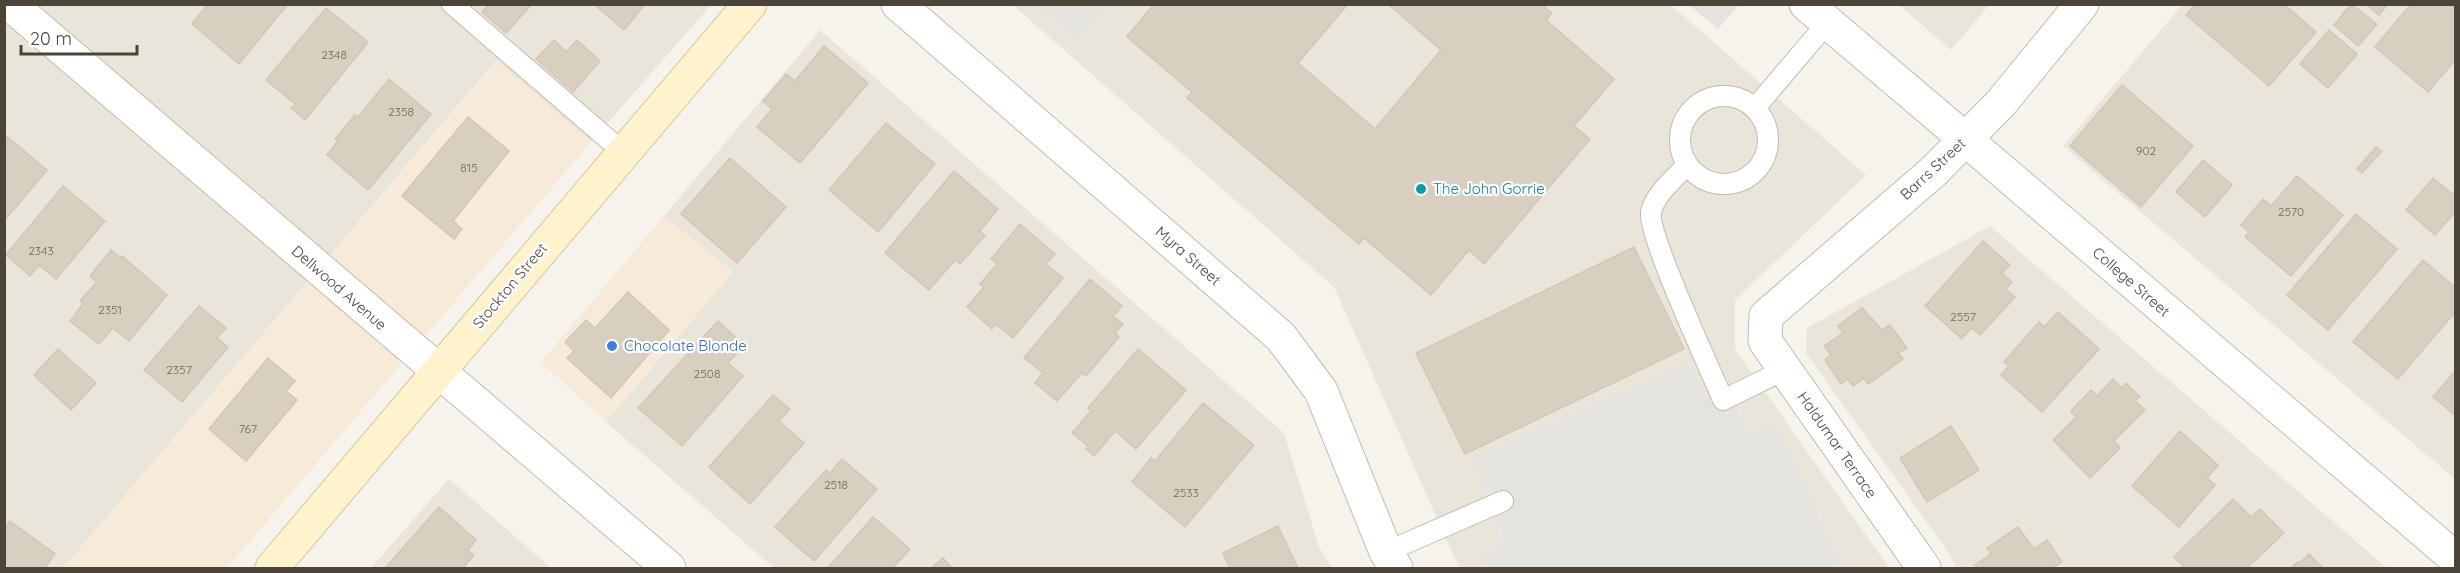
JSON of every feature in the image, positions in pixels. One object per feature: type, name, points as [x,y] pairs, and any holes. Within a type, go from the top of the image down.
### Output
[{"type":"main road","name":"Stockton Street","points":[[272,568],[750,4]]},
{"type":"street","name":"Dellwood Avenue","points":[[10,4],[669,568]]},
{"type":"street","name":"Myra Street","points":[[898,4],[1281,337],[1321,392],[1391,560]]},
{"type":"street","name":"Barrs Street","points":[[1767,316],[1933,172],[2001,103],[2082,4]]},
{"type":"street","name":"College Street","points":[[1817,13],[2456,559]]},
{"type":"street","name":"Haldumar Terrace","points":[[1767,316],[1765,341],[1924,568]]},
{"type":"lane","points":[[452,4],[624,153]]},
{"type":"lane","points":[[1755,108],[1817,13]]},
{"type":"lane","points":[[1715,96],[1729,96],[1743,100],[1755,108],[1764,121],[1768,135],[1762,163],[1752,174],[1739,181],[1725,184],[1711,182],[1698,175],[1687,165],[1681,152],[1680,137],[1683,123],[1690,110],[1715,96]]},
{"type":"lane","points":[[1687,165],[1663,191],[1651,212],[1657,241],[1723,400],[1784,370]]},
{"type":"lane","points":[[1391,560],[1503,501]]},
{"type":"shaded area","points":[[4,5],[711,5],[591,142],[496,61],[63,568],[5,568]]},
{"type":"shaded area","points":[[1013,5],[1671,5],[1866,175],[1735,300],[1735,349],[1889,568],[1459,568],[1334,287]]},
{"type":"shaded area","points":[[1037,5],[1104,5],[1078,36]]},
{"type":"shaded area","points":[[1689,5],[1739,5],[1718,29]]},
{"type":"shaded area","points":[[1899,5],[1989,5],[1951,50]]},
{"type":"shaded area","points":[[2182,5],[2455,5],[2455,479],[2063,146]]},
{"type":"shaded area","points":[[820,30],[1284,433],[1319,547],[1332,568],[774,568],[606,422],[733,272],[664,216]]},
{"type":"shaded area","points":[[497,61],[591,142],[227,568],[63,568]]},
{"type":"shaded area","points":[[664,216],[733,272],[606,422],[541,362]]},
{"type":"shaded area","points":[[1990,226],[2387,568],[1957,568],[1944,546],[1806,353],[1807,328]]},
{"type":"shaded area","points":[[1687,364],[1701,393],[1725,381],[1748,436],[1774,424],[1841,564],[1831,568],[1486,568],[1480,559],[1506,543],[1487,487],[1472,459]]},
{"type":"shaded area","points":[[449,479],[551,568],[371,568]]},
{"type":"building","points":[[208,4],[288,4],[239,64],[192,24]]},
{"type":"building","points":[[489,4],[532,4],[506,33],[482,12]]},
{"type":"building","points":[[594,4],[645,4],[624,30]]},
{"type":"building","name":"The John Gorrie","points":[[1154,4],[1348,4],[1298,63],[1375,129],[1441,50],[1388,4],[1541,4],[1552,13],[1546,20],[1614,79],[1574,126],[1590,139],[1484,264],[1469,250],[1431,295],[1364,238],[1359,244],[1187,98],[1192,92],[1127,37]]},
{"type":"building","points":[[2195,4],[2284,4],[2316,32],[2269,86],[2186,15]]},
{"type":"building","points":[[2351,4],[2377,24],[2358,46],[2334,25]]},
{"type":"building","points":[[2366,4],[2388,4],[2379,15]]},
{"type":"building","points":[[2411,4],[2456,4],[2456,59],[2428,92],[2375,47]]},
{"type":"building","points":[[326,8],[368,42],[305,120],[291,108],[295,104],[266,80]]},
{"type":"building","points":[[2329,30],[2357,54],[2328,88],[2300,64]]},
{"type":"building","points":[[554,40],[566,52],[577,40],[600,61],[573,92],[536,59]]},
{"type":"building","points":[[824,46],[868,83],[800,163],[757,127],[772,109],[763,101],[786,74],[795,81]]},
{"type":"building","points":[[389,79],[431,114],[368,190],[327,155],[338,141],[335,139],[355,115],[358,117]]},
{"type":"building","points":[[2122,85],[2193,146],[2141,207],[2070,146]]},
{"type":"building","points":[[468,117],[509,151],[453,221],[462,229],[454,239],[402,196]]},
{"type":"building","points":[[886,123],[935,164],[878,232],[829,190]]},
{"type":"building","points":[[4,134],[47,170],[4,221]]},
{"type":"building","points":[[2376,147],[2382,151],[2362,173],[2357,169]]},
{"type":"building","points":[[730,158],[786,207],[737,263],[681,214]]},
{"type":"building","points":[[2203,160],[2232,185],[2205,217],[2176,192]]},
{"type":"building","points":[[954,171],[998,209],[980,231],[985,235],[960,264],[955,260],[929,290],[885,253]]},
{"type":"building","points":[[2297,176],[2343,215],[2291,276],[2245,237],[2249,232],[2241,225],[2263,199],[2271,206]]},
{"type":"building","points":[[2433,178],[2456,197],[2456,211],[2435,235],[2406,210]]},
{"type":"building","points":[[63,186],[105,221],[56,279],[39,265],[30,276],[6,255]]},
{"type":"building","points":[[2356,214],[2397,249],[2328,330],[2287,295]]},
{"type":"building","points":[[1020,224],[1055,254],[1046,264],[1063,278],[1013,338],[996,324],[992,329],[967,307],[984,287],[980,284],[997,264],[991,259]]},
{"type":"building","points":[[1983,241],[2010,265],[2002,273],[2012,282],[2006,289],[2015,297],[1980,335],[1971,328],[1962,339],[1925,306]]},
{"type":"building","points":[[1634,247],[1684,349],[1465,454],[1416,353]]},
{"type":"building","points":[[111,250],[121,258],[122,256],[167,295],[129,341],[113,328],[99,344],[70,321],[83,304],[80,301],[97,282],[90,276]]},
{"type":"building","points":[[2423,260],[2456,288],[2456,311],[2398,379],[2353,342]]},
{"type":"building","points":[[1090,279],[1122,306],[1113,316],[1123,324],[1115,333],[1119,337],[1086,376],[1082,373],[1057,401],[1035,383],[1043,373],[1024,358]]},
{"type":"building","name":"Chocolate Blonde","points":[[628,292],[669,330],[611,398],[567,358],[574,351],[565,342],[586,320],[595,328]]},
{"type":"building","points":[[199,306],[226,328],[217,338],[228,347],[182,402],[144,370]]},
{"type":"building","points":[[1862,308],[1882,330],[1890,325],[1907,348],[1898,353],[1903,359],[1868,384],[1864,378],[1853,386],[1848,379],[1841,384],[1825,360],[1831,355],[1824,346],[1843,333],[1838,326]]},
{"type":"building","points":[[2058,312],[2099,349],[2042,412],[2001,375],[2009,366],[2004,362],[2039,322],[2044,327]]},
{"type":"building","points":[[718,321],[744,345],[728,363],[743,376],[682,446],[638,408]]},
{"type":"building","points":[[58,349],[96,383],[71,410],[34,375]]},
{"type":"building","points":[[1138,349],[1186,390],[1136,449],[1115,431],[1094,456],[1086,449],[1088,446],[1072,433],[1091,411],[1088,408]]},
{"type":"building","points":[[268,358],[295,381],[286,391],[297,400],[246,461],[209,429]]},
{"type":"building","points":[[2456,370],[2456,416],[2433,397]]},
{"type":"building","points":[[2113,379],[2122,388],[2126,383],[2140,397],[2135,401],[2145,410],[2114,441],[2120,448],[2090,478],[2053,440],[2076,417],[2071,411],[2091,390],[2097,396]]},
{"type":"building","points":[[773,395],[790,409],[779,421],[804,443],[750,504],[709,467]]},
{"type":"building","points":[[1203,403],[1254,445],[1185,527],[1132,482],[1151,458],[1155,461]]},
{"type":"building","points":[[1951,426],[1979,470],[1927,502],[1900,458]]},
{"type":"building","points":[[2180,431],[2218,465],[2207,478],[2215,485],[2179,527],[2132,486]]},
{"type":"building","points":[[842,459],[877,489],[814,561],[775,527],[826,470],[830,473]]},
{"type":"building","points":[[2233,499],[2251,517],[2260,509],[2284,533],[2247,568],[2185,568],[2174,557]]},
{"type":"building","points":[[439,507],[476,540],[468,550],[474,555],[463,568],[385,568]]},
{"type":"building","points":[[873,517],[910,549],[893,568],[828,568]]},
{"type":"building","points":[[10,521],[55,554],[45,568],[4,568],[4,529]]},
{"type":"building","points":[[1278,526],[1298,568],[1230,568],[1223,553]]},
{"type":"building","points":[[2018,527],[2034,549],[2047,540],[2062,562],[2052,568],[1978,568],[1975,565],[1991,554],[1987,548]]},
{"type":"building","points":[[2309,554],[2323,568],[2291,568],[2298,562],[2300,563]]},
{"type":"building","points":[[943,558],[952,568],[931,568]]},
{"type":"place","name":"The John Gorrie","points":[[1421,189]]},
{"type":"place","name":"Chocolate Blonde","points":[[612,346]]}]
